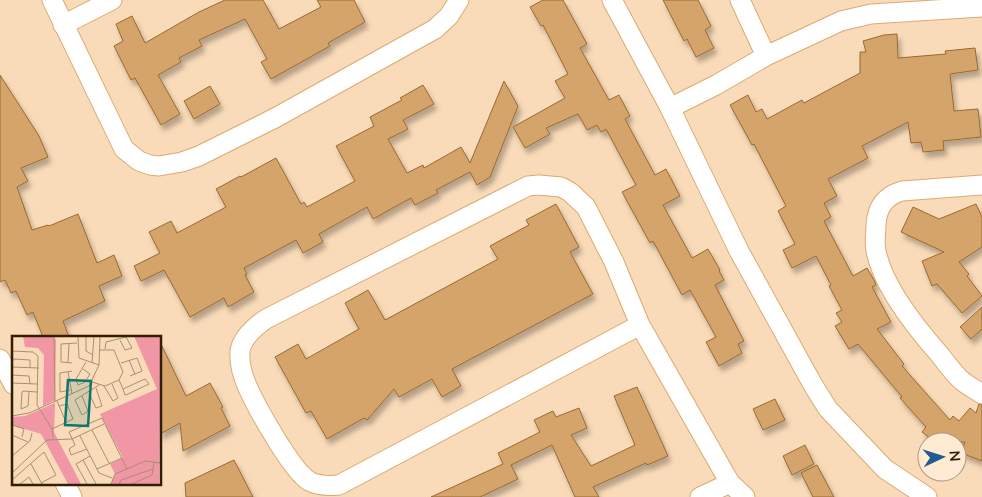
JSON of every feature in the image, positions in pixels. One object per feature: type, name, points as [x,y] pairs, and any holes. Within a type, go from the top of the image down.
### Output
[{"type":"street","points":[[52,0],[124,149],[139,161],[159,166],[182,162],[199,156],[372,65],[435,29],[449,16],[458,0]]},
{"type":"street","points":[[63,24],[112,0]]},
{"type":"street","points":[[612,0],[670,108],[738,251],[828,409],[885,469],[927,497]]},
{"type":"street","points":[[740,0],[766,56]]},
{"type":"street","points":[[670,108],[716,85],[766,56],[842,21],[871,14],[982,7]]},
{"type":"street","points":[[982,185],[908,190],[893,194],[885,199],[876,218],[876,250],[880,265],[896,296],[916,328],[960,379],[982,394]]},
{"type":"street","points":[[640,324],[339,485],[318,484],[307,480],[295,466],[280,445],[248,388],[240,360],[242,346],[252,331],[266,318],[528,186],[561,187],[570,192],[586,207],[614,262],[640,324],[730,482],[745,497]]},
{"type":"street","points":[[0,359],[12,381]]},
{"type":"street","points":[[700,497],[730,482]]},
{"type":"street","points":[[66,484],[72,497]]},
{"type":"building","points":[[225,0],[263,0],[279,29],[321,7],[317,0],[354,0],[365,22],[328,43],[330,46],[271,79],[261,62],[267,59],[245,19],[199,40],[202,46],[179,58],[181,62],[158,75],[180,114],[161,125],[135,78],[131,80],[114,46],[123,41],[116,24],[132,16],[145,43],[199,12]]},
{"type":"building","points":[[543,0],[563,0],[587,44],[580,48],[609,100],[619,95],[630,116],[625,119],[655,175],[666,169],[680,196],[663,205],[692,258],[708,249],[720,270],[724,280],[715,285],[744,341],[738,344],[742,353],[719,366],[706,342],[716,337],[690,290],[682,295],[653,241],[650,243],[622,192],[636,185],[606,129],[601,132],[597,125],[587,130],[578,114],[546,128],[550,134],[525,148],[513,127],[565,98],[555,81],[568,74],[543,25],[541,26],[530,7]]},
{"type":"building","points":[[663,0],[698,0],[711,26],[705,30],[714,48],[696,57],[687,39],[684,41]]},
{"type":"building","points":[[897,34],[898,58],[946,54],[945,51],[975,48],[978,70],[950,74],[954,111],[978,109],[981,137],[943,141],[944,150],[923,152],[921,142],[911,143],[908,122],[862,146],[868,158],[828,179],[837,196],[824,203],[831,217],[824,221],[853,276],[867,268],[874,280],[876,285],[872,287],[891,322],[877,329],[904,364],[902,366],[950,420],[953,416],[959,421],[970,408],[976,413],[979,404],[982,405],[982,461],[967,455],[967,432],[922,432],[926,427],[900,398],[902,397],[858,344],[849,349],[835,326],[842,322],[836,313],[842,310],[816,256],[792,268],[783,250],[795,244],[778,211],[786,206],[754,144],[752,145],[730,105],[748,95],[756,112],[762,109],[767,119],[802,100],[804,103],[860,73],[860,52],[866,52],[863,41],[884,35]]},
{"type":"building","points":[[0,75],[39,136],[48,157],[21,168],[28,181],[17,187],[32,230],[49,226],[78,214],[97,263],[114,255],[122,276],[99,286],[105,301],[63,321],[69,336],[43,336],[33,312],[27,315],[16,291],[11,293],[5,280],[0,282]]},
{"type":"building","points":[[504,81],[518,106],[490,177],[477,185],[470,172],[436,190],[438,193],[415,205],[411,198],[373,219],[367,207],[319,234],[323,242],[303,253],[296,240],[244,268],[247,274],[245,275],[254,292],[228,307],[224,298],[190,317],[164,270],[141,281],[134,266],[160,253],[149,232],[171,221],[177,233],[226,207],[216,189],[276,158],[301,204],[304,202],[307,207],[355,181],[336,146],[374,126],[370,117],[402,100],[400,98],[423,85],[434,104],[403,120],[408,129],[388,139],[407,173],[423,165],[424,168],[461,147],[470,163]]},
{"type":"building","points":[[210,86],[220,104],[194,119],[184,101]]},
{"type":"building","points":[[556,204],[579,247],[570,252],[593,294],[452,369],[461,386],[442,397],[432,379],[399,397],[394,389],[367,420],[364,418],[327,439],[311,411],[306,413],[275,357],[298,344],[306,359],[359,329],[345,303],[368,290],[385,320],[498,259],[490,246],[529,225],[526,220]]},
{"type":"building","points":[[976,204],[982,217],[982,247],[959,262],[969,274],[967,276],[982,296],[962,313],[937,284],[932,286],[922,261],[944,252],[901,232],[913,207],[939,219]]},
{"type":"building","points":[[982,307],[982,329],[971,339],[960,327]]},
{"type":"building","points":[[161,344],[186,396],[210,383],[223,407],[221,408],[230,426],[183,451],[180,423],[161,433]]},
{"type":"building","points":[[637,387],[668,456],[647,465],[646,463],[593,487],[599,497],[575,497],[552,445],[511,465],[518,479],[480,497],[431,497],[503,464],[498,453],[540,432],[534,420],[553,411],[556,417],[579,408],[587,428],[571,435],[591,466],[635,445],[614,396]]},
{"type":"building","points":[[775,399],[785,420],[763,430],[753,409]]},
{"type":"building","points":[[805,445],[814,464],[792,475],[783,456]]},
{"type":"building","points":[[234,460],[253,497],[186,497],[185,483]]},
{"type":"building","points":[[817,465],[834,497],[813,497],[801,473]]}]
